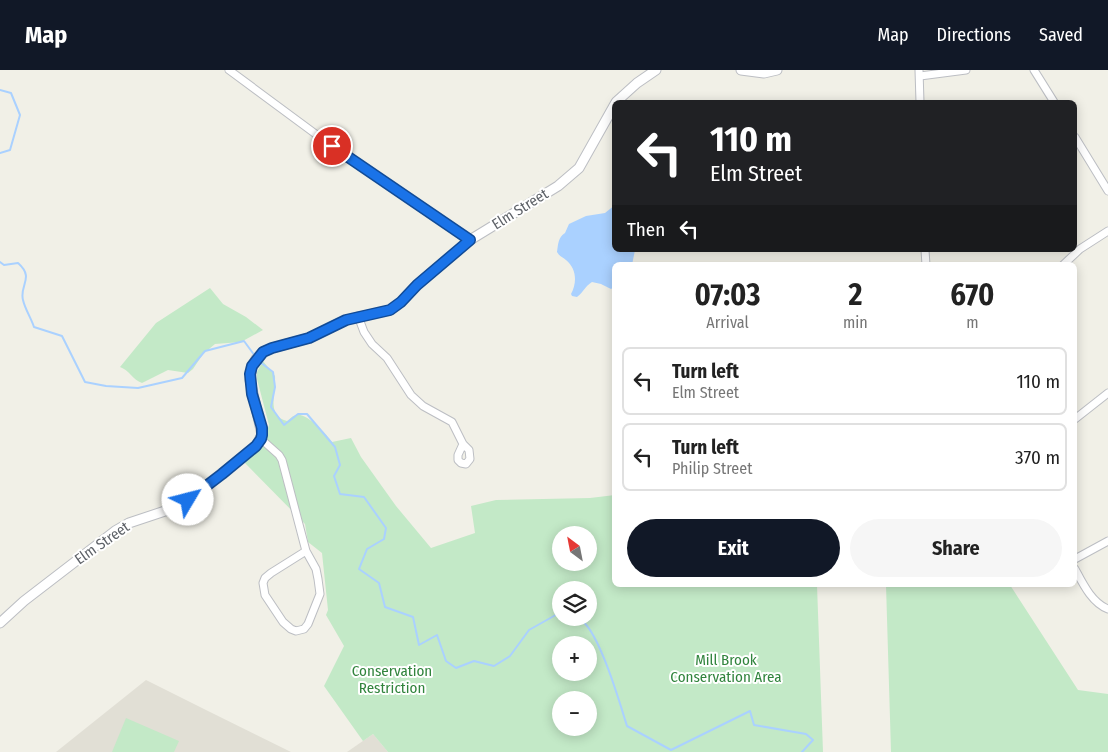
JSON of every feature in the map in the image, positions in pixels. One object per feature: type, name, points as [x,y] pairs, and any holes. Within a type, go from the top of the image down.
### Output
[{"type":"street","points":[[229,70],[344,155],[470,240]]},
{"type":"street","name":"Elm Street","points":[[619,100],[637,83],[656,70]]},
{"type":"street","points":[[741,70],[764,73],[777,70]]},
{"type":"street","points":[[920,100],[919,73],[966,70]]},
{"type":"street","points":[[1034,70],[1053,100]]},
{"type":"street","name":"Elm Street","points":[[0,623],[24,601],[115,531],[129,523],[168,510],[188,500],[256,446],[261,439],[262,428],[250,380],[252,366],[263,352],[309,338],[358,316],[390,310],[470,240],[558,186],[579,168],[612,110]]},
{"type":"street","points":[[1077,140],[1108,191]]},
{"type":"street","points":[[1077,252],[1108,231]]},
{"type":"street","points":[[1066,262],[1077,252]]},
{"type":"street","points":[[358,316],[364,332],[372,344],[386,358],[411,395],[423,406],[452,422],[462,444]]},
{"type":"street","points":[[1077,417],[1108,393]]},
{"type":"street","points":[[261,439],[282,460],[306,551],[316,570],[320,594],[308,624],[304,629],[296,631],[291,630],[283,622],[265,596],[263,583],[265,578],[271,573],[306,551]]},
{"type":"street","points":[[1077,558],[1108,541]]},
{"type":"street","points":[[1077,572],[1096,602],[1108,609]]},
{"type":"shaded area","points":[[146,680],[206,710],[291,752],[56,752]]},
{"type":"shaded area","points":[[373,734],[388,752],[347,752]]},
{"type":"green space","points":[[210,288],[223,304],[246,317],[263,330],[241,342],[215,344],[203,354],[188,373],[168,370],[142,383],[120,367],[156,323]]},
{"type":"green space","points":[[263,361],[275,376],[274,409],[276,415],[280,419],[287,421],[297,415],[306,417],[332,442],[351,438],[361,457],[396,506],[431,548],[475,533],[471,506],[496,500],[590,498],[612,495],[612,587],[817,587],[823,752],[388,752],[373,734],[363,741],[324,686],[344,646],[326,615],[328,610],[322,553],[308,542],[305,524],[245,463],[263,444],[269,425],[257,379],[257,372]]},
{"type":"green space","points":[[886,587],[1011,587],[1078,690],[1108,694],[1108,752],[891,752]]},
{"type":"green space","points":[[126,718],[179,741],[174,752],[112,752]]},
{"type":"water","points":[[612,207],[612,252],[635,252],[633,262],[612,262],[611,289],[592,282],[577,297],[572,296],[575,281],[574,272],[570,264],[557,252],[558,244],[569,224],[586,216],[605,213]]},
{"type":"waterway","points":[[0,90],[11,93],[20,115],[10,150],[0,153]]},
{"type":"waterway","points":[[0,262],[4,265],[18,263],[23,268],[26,277],[22,295],[34,327],[62,336],[85,382],[106,386],[138,388],[182,378],[205,351],[244,341],[255,356]]},
{"type":"waterway","points":[[260,362],[273,372],[275,387],[271,407],[284,425],[298,414],[307,414],[335,447],[340,465],[334,476],[340,494],[364,497],[386,528],[384,539],[367,549],[359,569],[379,583],[385,607],[413,617],[419,645],[437,635],[446,661],[456,668],[474,661],[494,666],[510,656],[529,630],[552,617]]},
{"type":"waterway","points":[[587,626],[600,650],[614,684],[627,726],[671,750],[750,711],[754,725],[806,734],[813,740],[802,752]]},
{"type":"route","points":[[188,500],[256,446],[261,439],[262,428],[252,394],[250,374],[256,359],[263,352],[309,338],[358,316],[390,310],[470,240],[332,146]]},
{"type":"park label","name":"Mill Brook Conservation Area","points":[[726,668]]},
{"type":"park label","name":"Conservation Restriction","points":[[392,680]]}]
